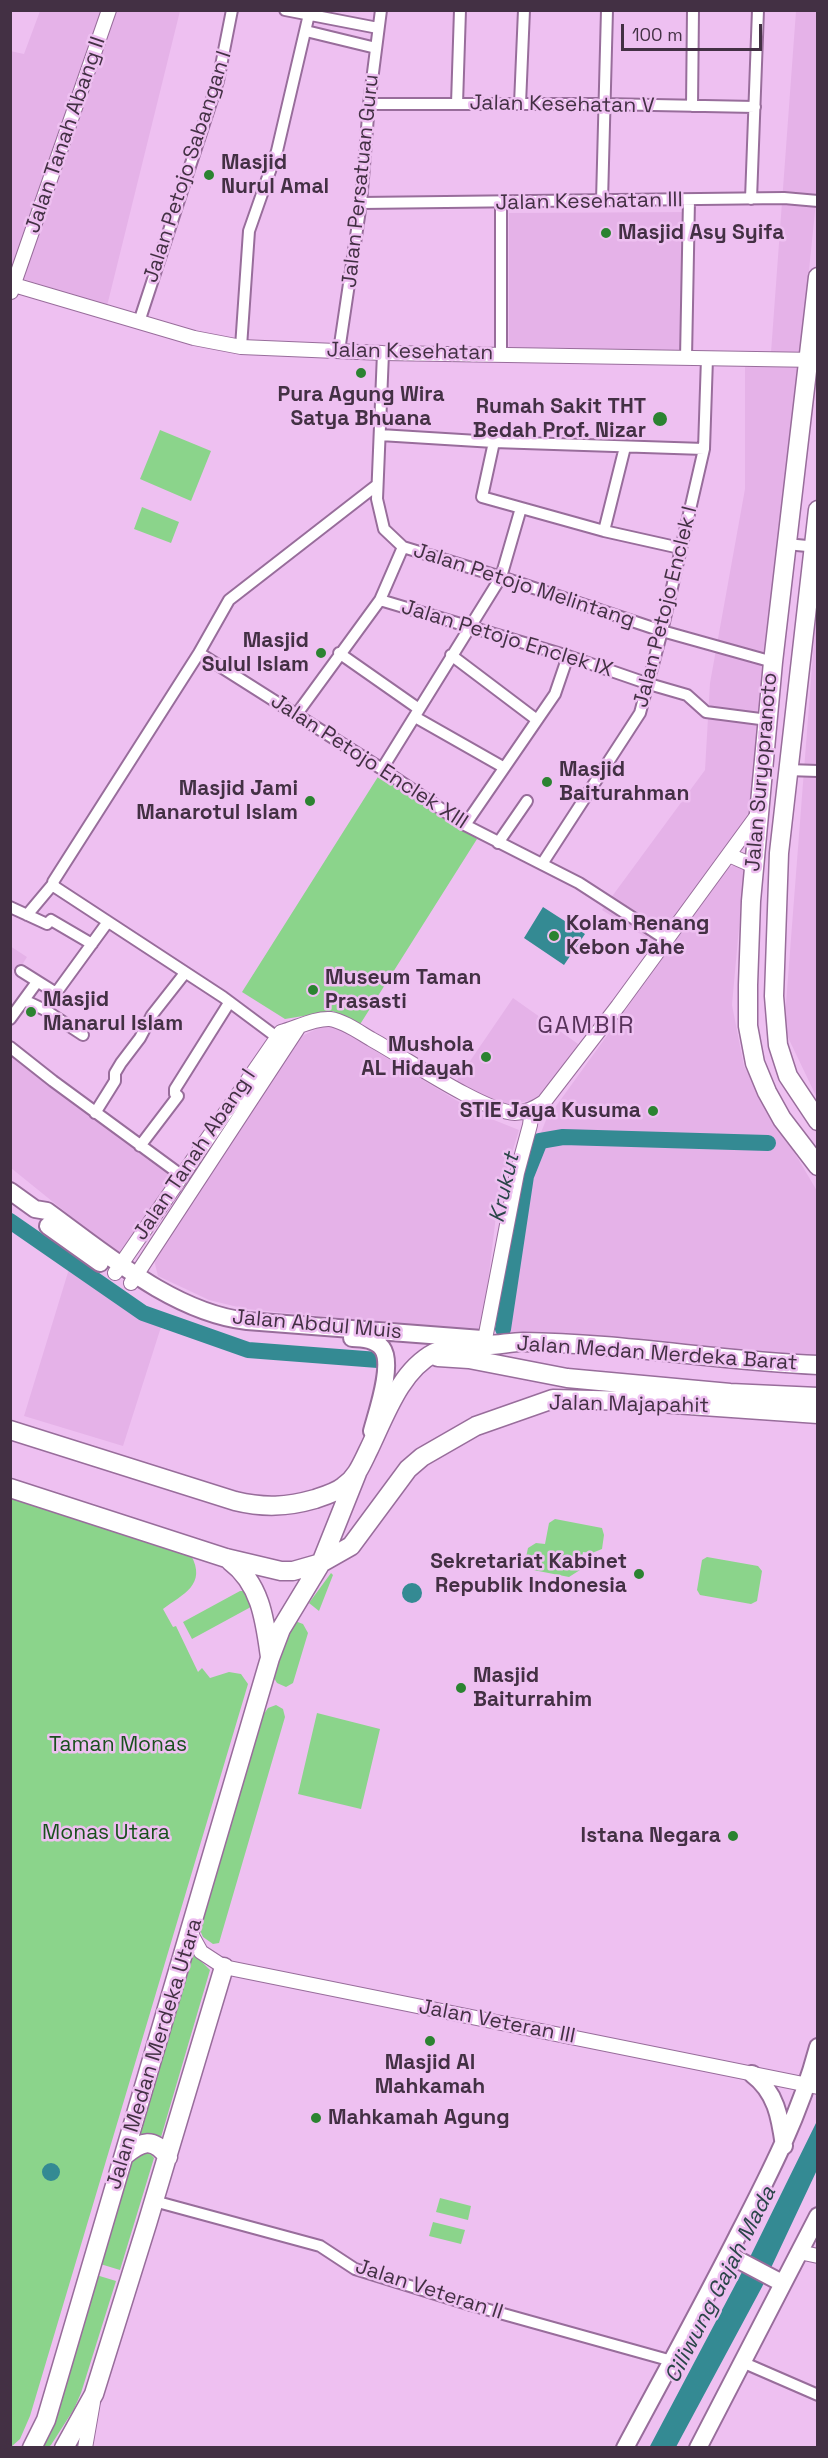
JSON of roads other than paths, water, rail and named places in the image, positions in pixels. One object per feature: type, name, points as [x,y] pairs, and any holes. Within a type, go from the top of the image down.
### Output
[{"type":"main road","name":"Jalan Suryopranoto","points":[[818,277],[813,360],[786,544],[773,662],[753,866],[748,985],[750,1046],[767,1092],[785,1123],[818,1166]]},
{"type":"main road","name":"Jalan Suryopranoto","points":[[816,1119],[788,1076],[778,1045],[774,1015],[776,912],[787,770],[818,510]]},
{"type":"main road","name":"Jalan Abdul Muis","points":[[10,1191],[35,1209],[40,1220],[134,1279],[172,1307],[224,1328],[362,1338],[374,1341],[382,1348],[386,1356],[386,1370],[366,1455]]},
{"type":"main road","name":"Jalan Abdul Muis","points":[[134,1279],[227,1319],[523,1342]]},
{"type":"main road","name":"Jalan Medan Merdeka Barat","points":[[10,1430],[211,1494],[256,1506],[278,1507],[321,1497],[344,1487],[357,1473],[409,1373],[424,1359],[444,1349],[465,1345],[523,1342],[818,1365]]},
{"type":"main road","points":[[424,1359],[453,1357],[567,1378],[730,1393],[818,1397]]},
{"type":"main road","name":"Jalan Majapahit","points":[[321,1563],[351,1546],[408,1469],[422,1457],[476,1426],[553,1399],[631,1401],[818,1414]]},
{"type":"main road","name":"Jalan Majapahit","points":[[270,1658],[281,1629],[321,1563],[357,1473]]},
{"type":"main road","points":[[10,1488],[226,1558],[281,1571],[302,1569],[321,1563]]},
{"type":"main road","points":[[226,1558],[243,1571],[257,1594],[264,1615],[270,1658]]},
{"type":"main road","name":"Jalan Medan Merdeka Utara","points":[[32,2448],[46,2420],[270,1658]]},
{"type":"main road","name":"Jalan Medan Merdeka Utara","points":[[64,2447],[94,2394],[224,1967]]},
{"type":"main road","points":[[625,2448],[729,2255],[813,2086],[818,2047]]},
{"type":"main road","points":[[752,2074],[764,2085],[775,2102],[784,2146]]},
{"type":"main road","points":[[124,2155],[136,2146],[150,2143],[162,2149],[168,2157]]},
{"type":"main road","points":[[698,2448],[741,2362],[776,2280],[799,2252],[816,2225]]},
{"type":"main road","points":[[729,2255],[776,2280]]},
{"type":"main road","points":[[64,2447],[85,2447]]},
{"type":"street","name":"Jalan Tanah Abang II","points":[[12,287],[109,10]]},
{"type":"street","name":"Jalan Petojo Sabangan I","points":[[139,322],[218,81],[232,10]]},
{"type":"street","points":[[285,10],[378,28]]},
{"type":"street","name":"Jalan Persatuan Guru","points":[[339,351],[361,204],[369,104],[381,10]]},
{"type":"street","points":[[457,104],[460,10]]},
{"type":"street","points":[[520,104],[524,10]]},
{"type":"street","points":[[602,201],[607,10]]},
{"type":"street","points":[[692,106],[693,10]]},
{"type":"street","points":[[751,199],[758,10]]},
{"type":"street","points":[[242,347],[250,227],[277,151],[309,13]]},
{"type":"street","points":[[306,31],[376,48]]},
{"type":"street","name":"Jalan Kesehatan V","points":[[369,104],[603,104],[754,107]]},
{"type":"street","name":"Jalan Kesehatan III","points":[[361,204],[784,198],[818,201]]},
{"type":"street","points":[[686,358],[688,200]]},
{"type":"street","points":[[501,203],[501,354]]},
{"type":"street","name":"Jalan Kesehatan","points":[[12,287],[194,338],[242,347],[383,353],[813,360]]},
{"type":"street","name":"Jalan Petojo Melintang","points":[[383,353],[377,499],[384,529],[403,547],[662,631],[773,662]]},
{"type":"street","name":"Jalan Petojo Enclek I","points":[[542,864],[637,721],[649,684],[704,449],[707,358]]},
{"type":"street","points":[[380,435],[494,442],[704,449]]},
{"type":"street","points":[[494,442],[481,496],[604,531],[680,548]]},
{"type":"street","points":[[604,531],[625,447]]},
{"type":"street","points":[[27,915],[53,883],[200,653],[229,600],[376,485]]},
{"type":"street","points":[[382,769],[501,577],[521,508]]},
{"type":"street","points":[[786,544],[815,547]]},
{"type":"street","points":[[296,715],[339,653],[380,600],[403,547]]},
{"type":"street","name":"Jalan Petojo Enclek IX","points":[[380,600],[567,656],[690,697],[706,712],[768,720]]},
{"type":"street","name":"Jalan Petojo Enclek XIII","points":[[200,653],[465,825],[579,883],[667,940]]},
{"type":"street","points":[[339,653],[417,713],[503,767]]},
{"type":"street","points":[[451,655],[537,720]]},
{"type":"street","points":[[465,825],[555,694],[567,656]]},
{"type":"street","points":[[787,770],[818,771]]},
{"type":"street","points":[[498,843],[527,801]]},
{"type":"street","points":[[53,883],[107,923],[226,1000],[287,1036],[323,1019],[340,1022],[479,1102],[501,1111],[516,1113],[532,1110],[544,1102],[667,940],[759,813]]},
{"type":"street","points":[[729,855],[753,866]]},
{"type":"street","points":[[10,907],[48,925],[51,920],[92,944]]},
{"type":"street","points":[[45,1010],[107,923]]},
{"type":"street","points":[[21,971],[55,993]]},
{"type":"street","points":[[95,1113],[115,1081],[115,1073],[120,1063],[142,1036],[152,1015],[185,973]]},
{"type":"street","points":[[10,1019],[37,982]]},
{"type":"street","points":[[24,999],[83,1035]]},
{"type":"street","points":[[140,1146],[178,1096],[175,1094],[175,1089],[226,1000]]},
{"type":"street","name":"Jalan Tanah Abang I","points":[[118,1269],[181,1175],[287,1036]]},
{"type":"street","name":"Jalan Tanah Abang I","points":[[134,1279],[287,1036]]},
{"type":"street","points":[[10,1047],[95,1113],[181,1175]]},
{"type":"street","points":[[485,1339],[517,1173],[532,1110]]},
{"type":"street","name":"Jalan Veteran III","points":[[190,1934],[201,1952],[224,1967],[813,2086]]},
{"type":"street","name":"Jalan Veteran II","points":[[154,2201],[320,2246],[355,2269],[471,2305],[672,2361]]},
{"type":"street","points":[[799,2252],[818,2256]]},
{"type":"street","points":[[741,2362],[818,2395]]},
{"type":"street","points":[[85,2447],[94,2394]]},
{"type":"waterway","name":"Krukut","points":[[503,1329],[526,1176],[540,1141],[563,1137],[768,1143]]},
{"type":"waterway","name":"Krukut","points":[[10,1221],[143,1313],[248,1350],[378,1360]]},
{"type":"place","name":"Masjid Nurul Amal","points":[[209,175]]},
{"type":"place","name":"Masjid Asy Syifa","points":[[606,233]]},
{"type":"place","name":"Pura Agung Wira Satya Bhuana","points":[[361,373]]},
{"type":"place","name":"Rumah Sakit THT Bedah Prof. Nizar","points":[[660,419]]},
{"type":"place","name":"Masjid Sulul Islam","points":[[321,653]]},
{"type":"place","name":"Masjid Baiturahman","points":[[547,782]]},
{"type":"place","name":"Masjid Jami Manarotul Islam","points":[[310,801]]},
{"type":"place","name":"Kolam Renang Kebon Jahe","points":[[554,936]]},
{"type":"place","name":"Museum Taman Prasasti","points":[[313,990]]},
{"type":"place","name":"Masjid Manarul Islam","points":[[31,1012]]},
{"type":"place","name":"Mushola AL Hidayah","points":[[486,1057]]},
{"type":"place","name":"STIE Jaya Kusuma","points":[[653,1111]]},
{"type":"place","name":"Sekretariat Kabinet Republik Indonesia","points":[[639,1574]]},
{"type":"place","name":"Masjid Baiturrahim","points":[[461,1688]]},
{"type":"place","name":"Istana Negara","points":[[733,1836]]},
{"type":"place","name":"Masjid Al Mahkamah","points":[[430,2041]]},
{"type":"place","name":"Mahkamah Agung","points":[[316,2118]]},
{"type":"district","name":"GAMBIR","points":[[586,1026]]},
{"type":"park label","name":"Taman Monas","points":[[118,1745]]},
{"type":"park label","name":"Monas Utara","points":[[106,1833]]},
{"type":"water label","name":"Ciliwung Gajah Mada","points":[[721,2285]]}]
